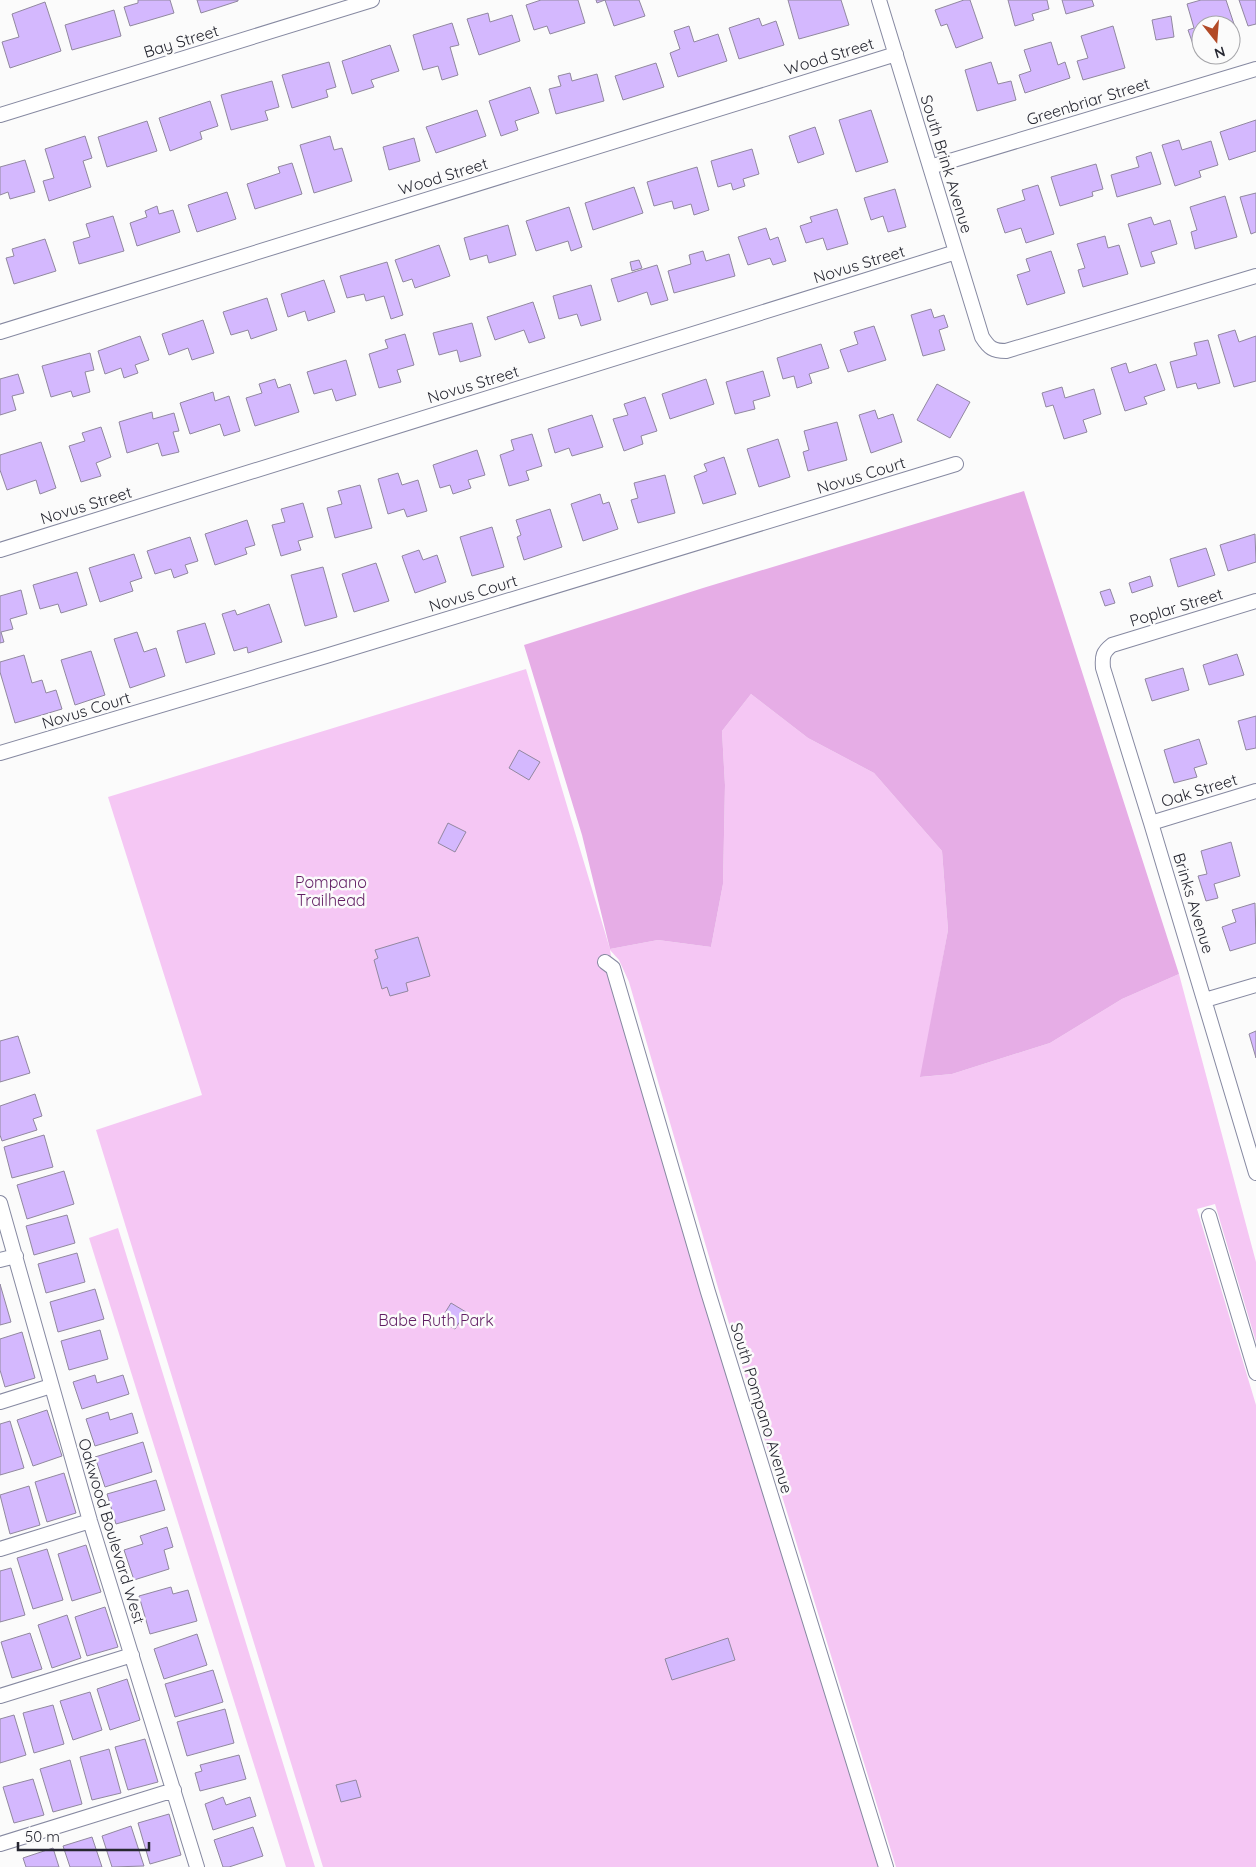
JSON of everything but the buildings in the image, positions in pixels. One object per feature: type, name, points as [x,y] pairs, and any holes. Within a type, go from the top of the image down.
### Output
[{"type":"street","name":"Bay Street","points":[[0,115],[372,0]]},
{"type":"street","name":"South Brink Avenue","points":[[879,0],[982,337],[988,346],[996,351],[1006,351],[1256,276]]},
{"type":"street","name":"Wood Street","points":[[0,332],[896,54]]},
{"type":"street","name":"Greenbriar Street","points":[[930,167],[1256,69]]},
{"type":"street","name":"Novus Street","points":[[0,550],[956,252]]},
{"type":"street","name":"Novus Court","points":[[0,753],[956,464]]},
{"type":"street","name":"Poplar Street","points":[[1107,648],[1112,644],[1256,601]]},
{"type":"street","name":"Brinks Avenue","points":[[1107,648],[1103,652],[1103,668],[1152,823],[1256,1171]]},
{"type":"street","name":"Oak Street","points":[[1152,823],[1256,791]]},
{"type":"street","name":"South Pompano Avenue","points":[[605,962],[613,968],[708,1292],[886,1867]]},
{"type":"street","points":[[1205,1000],[1256,985]]},
{"type":"street","name":"Oakwood Boulevard West","points":[[0,1204],[90,1521],[197,1867]]},
{"type":"street","points":[[1209,1216],[1256,1373]]},
{"type":"street","points":[[0,1260],[16,1256]]},
{"type":"street","points":[[0,1402],[51,1386]]},
{"type":"street","points":[[0,1549],[90,1521]]},
{"type":"street","points":[[0,1696],[132,1654]]},
{"type":"street","points":[[0,1844],[174,1790]]},
{"type":"green space","points":[[526,669],[610,949],[658,940],[711,947],[723,884],[725,785],[722,731],[751,694],[808,738],[874,773],[942,851],[948,930],[921,1077],[952,1074],[1050,1043],[1122,999],[1179,974],[1256,1262],[1256,1342],[1215,1204],[1197,1209],[1256,1405],[1256,1867],[896,1867],[719,1291],[629,982],[619,960],[610,950],[613,968],[886,1867],[323,1867],[96,1130],[202,1095],[108,797]]},
{"type":"green space","points":[[118,1228],[315,1867],[286,1867],[89,1238]]},
{"type":"shaded area","points":[[1024,491],[1179,974],[1122,999],[1050,1043],[952,1074],[920,1077],[948,930],[942,851],[874,773],[808,738],[751,694],[722,731],[725,785],[723,884],[711,947],[658,940],[610,949],[582,835],[524,645],[703,588]]},
{"type":"park label","name":"Pompano Trailhead","points":[[331,891]]},
{"type":"park label","name":"Babe Ruth Park","points":[[436,1320]]}]
